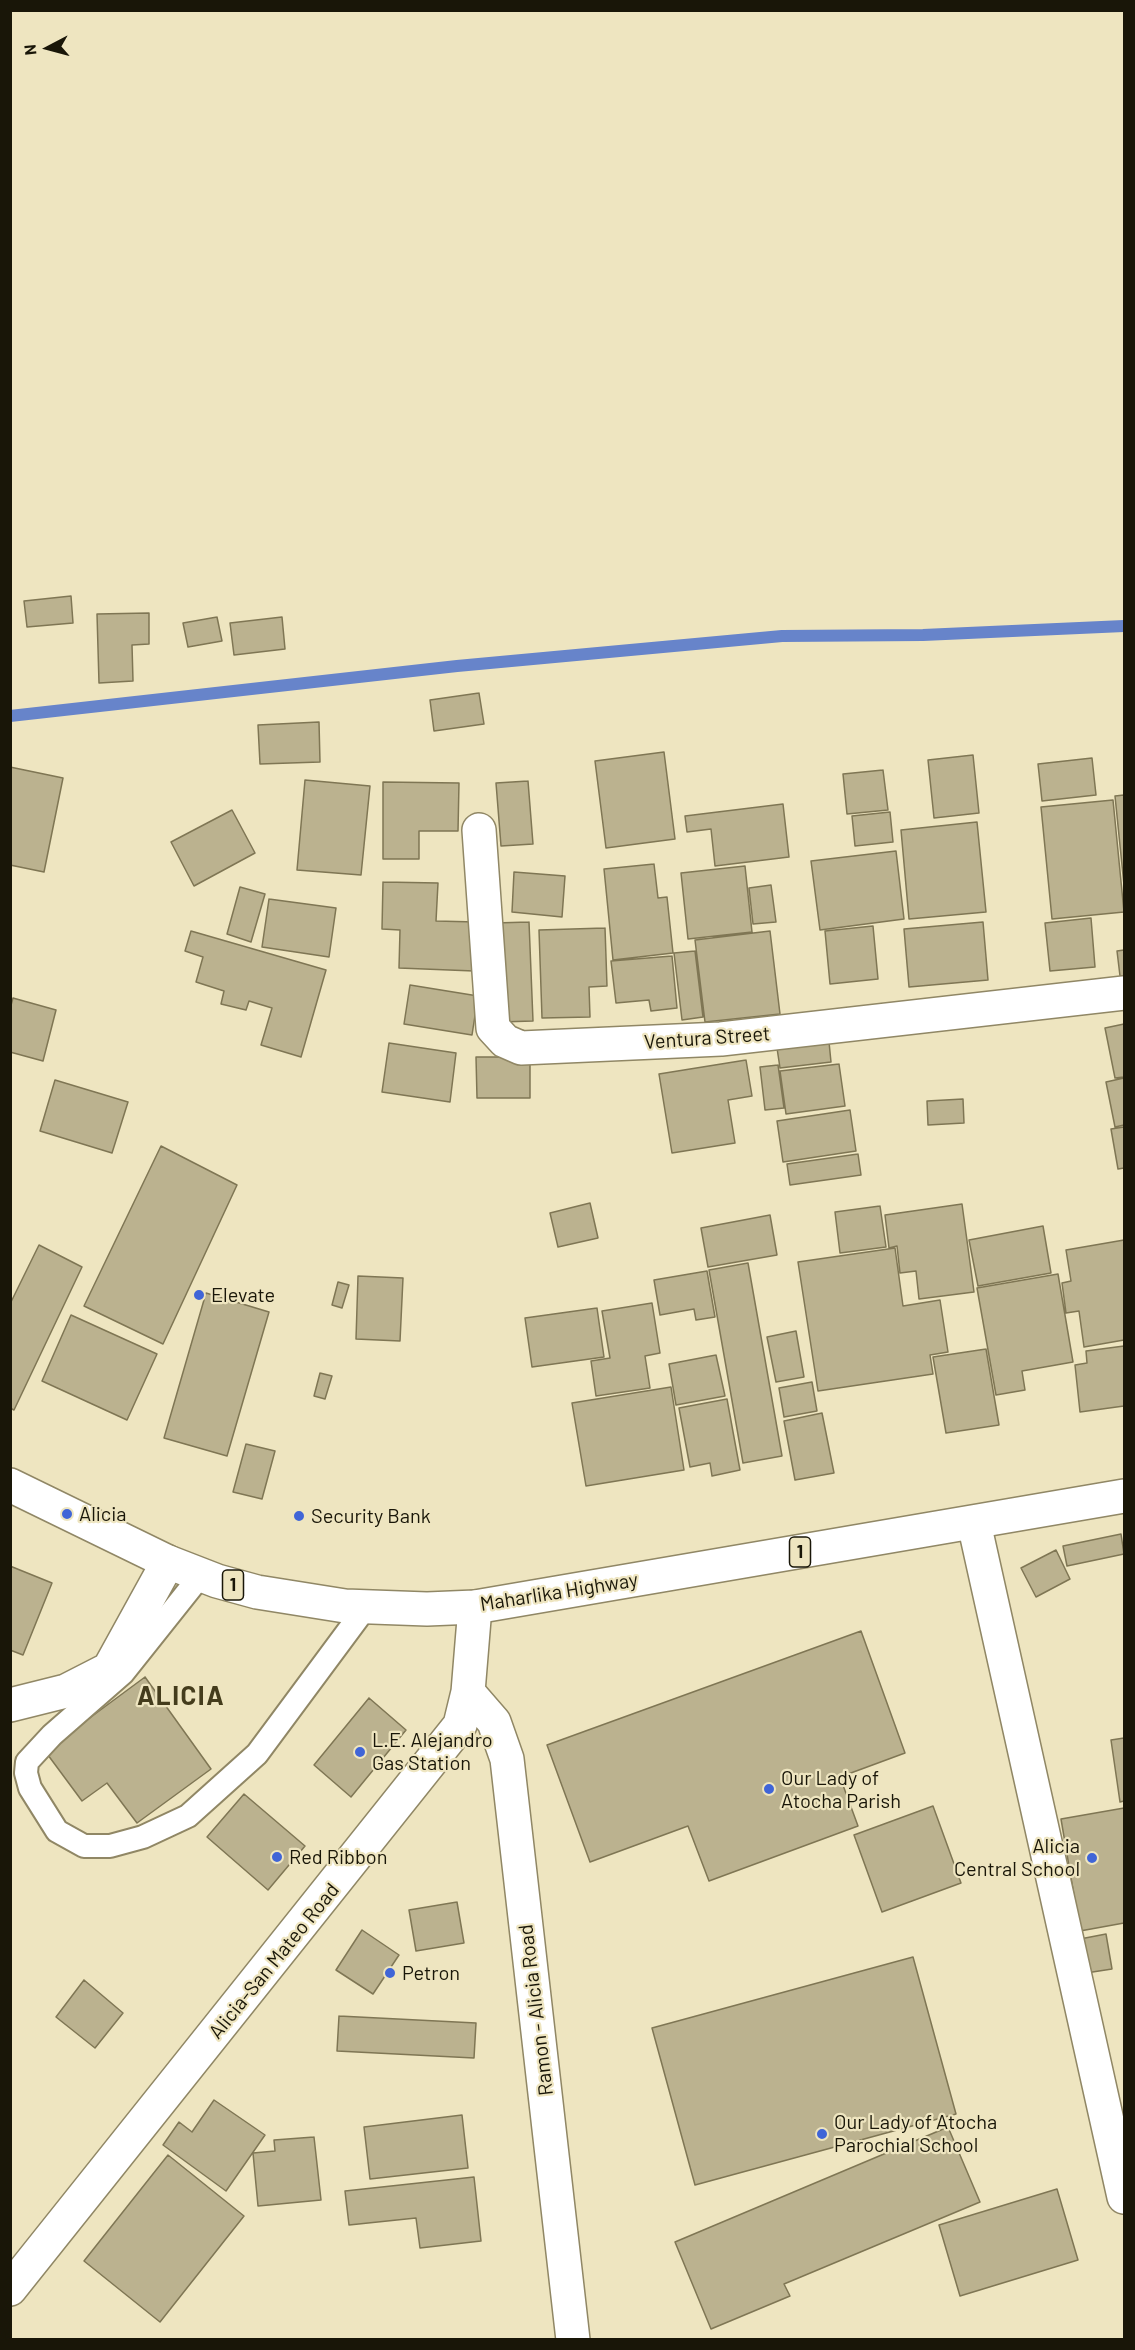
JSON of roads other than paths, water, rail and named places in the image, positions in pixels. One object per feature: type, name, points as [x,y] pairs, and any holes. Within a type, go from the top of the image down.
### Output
[{"type":"main road","name":"Ventura Street","points":[[479,830],[493,1028],[505,1041],[521,1048],[721,1039],[1125,993]]},
{"type":"main road","name":"Maharlika Highway","points":[[10,1485],[168,1562],[201,1575],[257,1592],[366,1607],[475,1607],[1125,1497]]},
{"type":"main road","points":[[974,1523],[1125,2197]]},
{"type":"main road","points":[[10,1705],[66,1691],[109,1669],[168,1562]]},
{"type":"main road","name":"Alicia-San Mateo Road","points":[[10,2289],[443,1750],[460,1725],[468,1692],[475,1607]]},
{"type":"main road","name":"Ramon - Alicia Road","points":[[468,1692],[494,1722],[507,1759],[573,2340]]},
{"type":"lane","points":[[201,1575],[123,1673],[52,1735],[27,1762],[26,1773],[30,1788],[57,1832],[84,1846],[110,1846],[143,1837],[188,1816],[257,1754],[366,1607]]},
{"type":"waterway","points":[[10,716],[457,666],[782,636],[923,635],[1124,626]]},
{"type":"place","name":"Elevate","points":[[199,1295]]},
{"type":"place","name":"Alicia","points":[[67,1514]]},
{"type":"place","name":"Security Bank","points":[[299,1516]]},
{"type":"place","name":"L.E. Alejandro Gas Station","points":[[360,1752]]},
{"type":"place","name":"Our Lady of Atocha Parish","points":[[769,1789]]},
{"type":"place","name":"Red Ribbon","points":[[277,1857]]},
{"type":"place","name":"Alicia Central School","points":[[1092,1858]]},
{"type":"place","name":"Petron","points":[[390,1973]]},
{"type":"place","name":"Our Lady of Atocha Parochial School","points":[[822,2134]]},
{"type":"district","name":"ALICIA","points":[[181,1696]]}]
